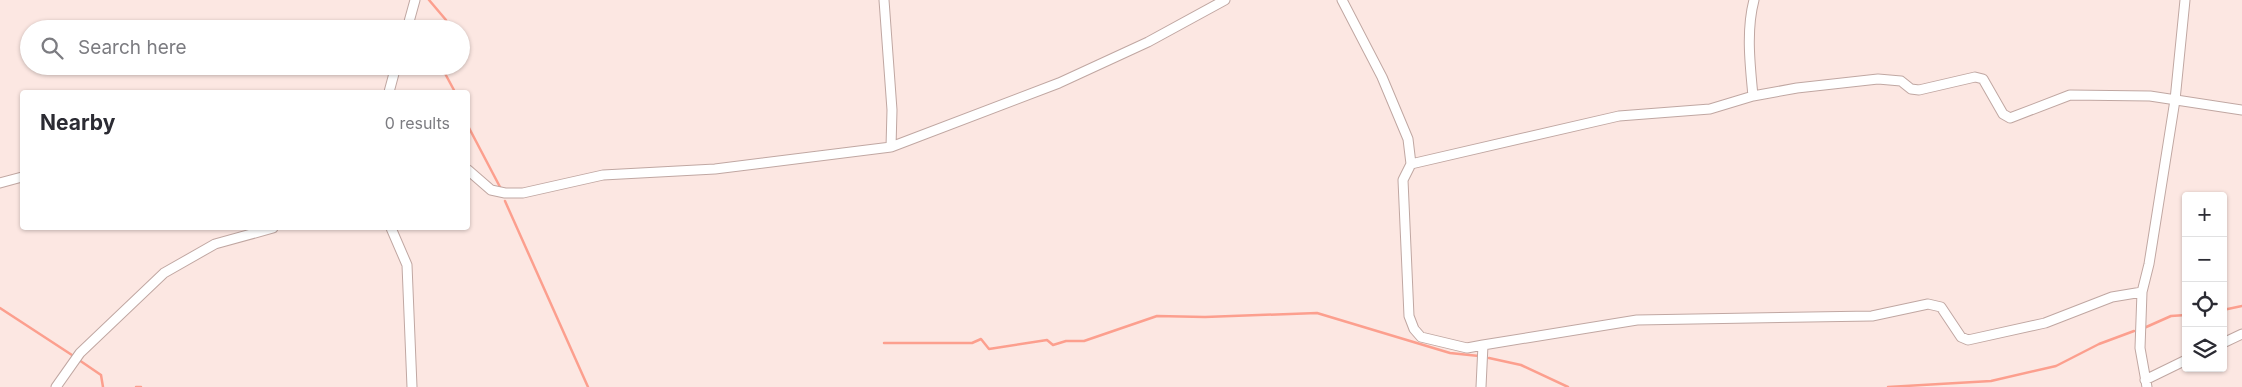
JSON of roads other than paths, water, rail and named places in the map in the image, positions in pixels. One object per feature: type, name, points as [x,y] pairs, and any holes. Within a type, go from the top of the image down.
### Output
[{"type":"street","points":[[409,20],[415,0]]},
{"type":"street","points":[[884,0],[892,110],[891,147]]},
{"type":"street","points":[[470,172],[491,190],[504,193],[523,193],[603,176],[715,169],[891,147],[1059,84],[1148,42],[1224,0]]},
{"type":"street","points":[[1342,0],[1382,78],[1408,139],[1412,164],[1403,180],[1409,316],[1414,329],[1421,337],[1467,348],[1637,320],[1872,316],[1928,304],[1941,307],[1961,337],[1968,340],[2046,323],[2112,297],[2142,292]]},
{"type":"street","points":[[1753,96],[1750,55],[1754,0]]},
{"type":"street","points":[[2182,362],[2146,383],[2140,348],[2142,292],[2149,264],[2175,100],[2185,0]]},
{"type":"street","points":[[390,90],[394,75]]},
{"type":"street","points":[[1412,164],[1619,116],[1710,109],[1753,96],[1797,88],[1878,80],[1901,81],[1911,89],[1919,90],[1975,77],[1983,79],[2003,114],[2010,118],[2070,95],[2150,96],[2242,110]]},
{"type":"street","points":[[0,182],[20,177]]},
{"type":"street","points":[[56,387],[80,353],[164,273],[215,244],[266,230]]},
{"type":"street","points":[[392,230],[407,265],[412,387]]},
{"type":"street","points":[[2227,341],[2242,334]]},
{"type":"street","points":[[1481,387],[1483,345]]},
{"type":"waterway","points":[[429,0],[446,20]]},
{"type":"waterway","points":[[446,75],[454,90]]},
{"type":"waterway","points":[[470,130],[500,187]]},
{"type":"waterway","points":[[505,201],[588,387]]},
{"type":"waterway","points":[[2227,309],[2242,306]]},
{"type":"waterway","points":[[0,308],[75,357]]},
{"type":"waterway","points":[[884,343],[972,343],[981,339],[989,349],[1047,340],[1053,345],[1066,341],[1084,341],[1157,316],[1205,317],[1317,313],[1450,353],[1479,356]]},
{"type":"waterway","points":[[2144,328],[2171,316],[2182,315]]},
{"type":"waterway","points":[[1888,387],[1991,381],[2056,366],[2099,344],[2134,331]]},
{"type":"waterway","points":[[1489,358],[1521,365],[1568,387]]},
{"type":"waterway","points":[[79,360],[101,375],[103,387]]},
{"type":"waterway","points":[[136,387],[141,387]]}]
